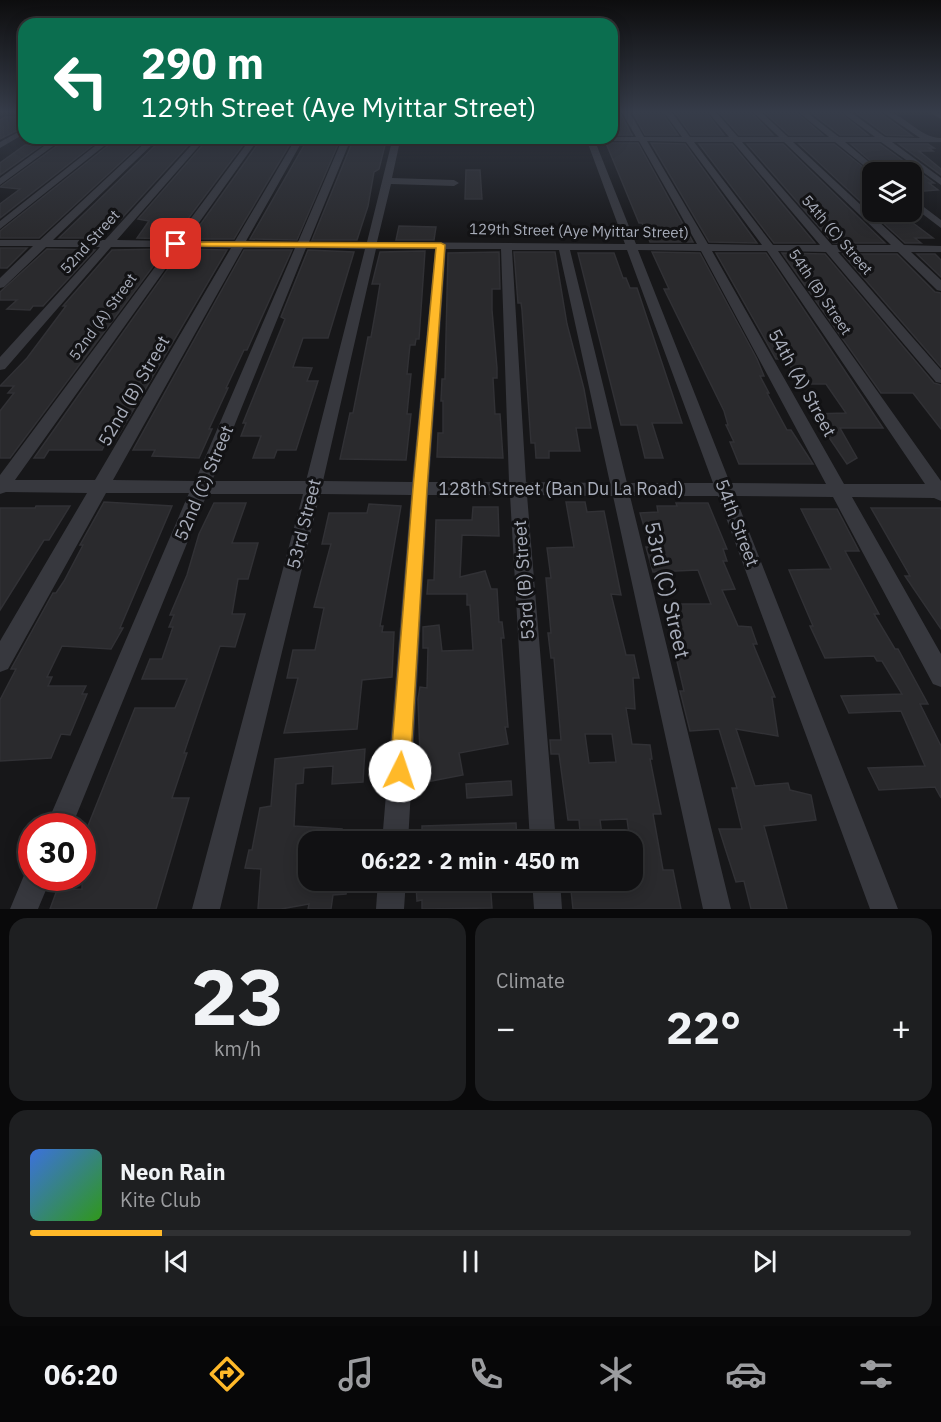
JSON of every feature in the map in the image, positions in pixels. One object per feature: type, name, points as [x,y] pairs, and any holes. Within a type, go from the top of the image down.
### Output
[{"type":"street","points":[[0,182],[39,153]]},
{"type":"street","points":[[0,226],[91,153]]},
{"type":"street","points":[[0,284],[139,153]]},
{"type":"street","name":"52nd Street","points":[[0,366],[188,153]]},
{"type":"street","name":"52nd (A) Street","points":[[0,487],[244,153]]},
{"type":"street","name":"52nd (B) Street","points":[[0,662],[291,153]]},
{"type":"street","name":"52nd (C) Street","points":[[64,813],[341,153]]},
{"type":"street","name":"53rd Street","points":[[206,909],[313,488],[394,153]]},
{"type":"street","name":"54th Street","points":[[596,153],[884,909]]},
{"type":"street","name":"54th (A) Street","points":[[650,153],[705,248],[941,676]]},
{"type":"street","name":"54th (B) Street","points":[[697,153],[770,248],[940,492]]},
{"type":"street","name":"54th (C) Street","points":[[748,153],[941,379]]},
{"type":"street","points":[[799,153],[941,287]]},
{"type":"street","points":[[902,153],[941,182]]},
{"type":"street","points":[[388,181],[454,183]]},
{"type":"street","points":[[922,209],[941,225]]},
{"type":"street","name":"129th Street (Aye Myittar Street)","points":[[0,243],[941,249]]},
{"type":"street","points":[[396,831],[420,488],[441,245]]},
{"type":"street","name":"53rd (B) Street","points":[[506,246],[518,488],[542,831]]},
{"type":"street","name":"53rd (C) Street","points":[[564,246],[618,489],[717,909]]},
{"type":"street","name":"128th Street (Ban Du La Road)","points":[[0,487],[940,492]]},
{"type":"street","points":[[24,909],[32,891]]},
{"type":"street","points":[[390,909],[391,891]]},
{"type":"street","points":[[547,891],[548,909]]},
{"type":"building","points":[[13,153],[30,153],[0,175],[0,163]]},
{"type":"building","points":[[46,153],[82,153],[0,218],[0,204],[20,189],[0,187]]},
{"type":"building","points":[[98,153],[131,153],[39,238],[0,238],[0,231]]},
{"type":"building","points":[[147,153],[181,153],[121,219],[111,219],[93,238],[59,238]]},
{"type":"building","points":[[195,153],[237,153],[173,239],[137,238],[149,221],[138,219]]},
{"type":"building","points":[[251,153],[284,153],[234,239],[190,239]]},
{"type":"building","points":[[299,153],[334,153],[297,240],[250,239]]},
{"type":"building","points":[[348,153],[383,153],[379,169],[374,172],[368,206],[357,240],[312,240]]},
{"type":"building","points":[[610,153],[644,153],[693,242],[650,242],[642,223],[639,223]]},
{"type":"building","points":[[657,153],[692,153],[757,243],[709,242]]},
{"type":"building","points":[[706,153],[740,153],[815,243],[774,243]]},
{"type":"building","points":[[755,153],[793,153],[885,243],[833,243]]},
{"type":"building","points":[[809,153],[846,153],[862,166],[862,203]]},
{"type":"building","points":[[862,153],[893,153],[905,162],[872,162]]},
{"type":"building","points":[[912,153],[922,153],[941,169],[941,175]]},
{"type":"building","points":[[466,170],[480,170],[482,199],[465,199]]},
{"type":"building","points":[[922,174],[934,183],[929,183],[938,190],[922,191]]},
{"type":"building","points":[[882,222],[912,222],[933,238],[915,238],[921,243],[905,243]]},
{"type":"building","points":[[399,226],[436,227],[434,240],[396,240]]},
{"type":"building","points":[[0,248],[27,248],[7,268],[0,268]]},
{"type":"building","points":[[47,249],[95,250],[43,306],[33,306],[30,310],[7,309],[17,300],[0,300],[0,292]]},
{"type":"building","points":[[166,249],[10,458],[0,458],[0,411],[14,393],[8,393],[14,386],[0,386],[27,358],[66,306],[63,306],[112,250]]},
{"type":"building","points":[[182,249],[227,250],[116,439],[108,439],[102,450],[49,450],[44,458],[34,458]]},
{"type":"building","points":[[244,250],[292,250],[247,350],[244,350],[226,388],[228,388],[209,429],[212,429],[199,458],[152,456],[155,450],[133,450]]},
{"type":"building","points":[[308,250],[354,252],[328,338],[303,338],[293,367],[312,368],[307,381],[318,381],[296,450],[277,450],[274,458],[253,458],[261,436],[241,436],[246,423],[243,423],[285,319],[281,317]]},
{"type":"building","points":[[425,251],[419,339],[416,339],[415,345],[410,345],[407,374],[411,374],[407,414],[411,414],[406,460],[340,459],[350,413],[353,413],[368,337],[371,337],[380,284],[372,284],[380,252]]},
{"type":"building","points":[[499,252],[500,289],[492,289],[497,368],[497,378],[493,378],[495,414],[500,414],[503,458],[437,457],[438,433],[443,433],[443,401],[441,401],[442,379],[445,379],[448,253]]},
{"type":"building","points":[[514,252],[555,252],[567,324],[584,389],[591,428],[576,428],[580,451],[549,451],[549,458],[536,458],[535,443],[531,443],[522,310],[521,303],[518,303]]},
{"type":"building","points":[[652,252],[700,253],[757,359],[764,376],[760,376],[769,393],[767,393],[787,430],[791,430],[813,464],[739,464],[730,442],[734,442],[726,425],[728,425],[724,411],[664,289],[669,289]]},
{"type":"building","points":[[578,253],[614,253],[623,278],[626,278],[630,288],[637,288],[682,423],[652,423],[663,458],[645,458],[637,425],[621,425]]},
{"type":"building","points":[[716,253],[766,253],[883,428],[840,428],[857,458],[847,464],[813,414],[846,413],[826,384],[803,384],[785,359],[776,359]]},
{"type":"building","points":[[782,253],[825,254],[934,383],[941,385],[941,429],[913,393],[881,393]]},
{"type":"building","points":[[843,254],[897,254],[935,292],[941,293],[941,367]]},
{"type":"building","points":[[917,254],[935,254],[941,260],[941,277]]},
{"type":"building","points":[[104,502],[172,506],[120,628],[123,628],[111,649],[62,646],[47,677],[52,677],[48,686],[86,686],[82,694],[87,694],[70,735],[61,734],[51,758],[0,761],[0,700],[16,669],[11,669],[53,593],[56,593],[64,581],[83,545],[80,545]]},
{"type":"building","points":[[566,502],[585,502],[587,512],[604,511],[621,595],[611,594],[626,655],[634,655],[639,678],[633,678],[635,709],[626,708],[632,744],[650,745],[652,759],[650,759],[661,814],[653,814],[663,870],[673,870],[681,909],[573,909],[571,891],[643,891],[643,831],[629,831],[627,819],[600,820],[602,831],[580,831],[579,820],[568,820],[559,754],[551,754],[550,740],[561,740],[554,658],[551,658],[548,633],[551,633],[546,578],[551,578],[547,548],[574,547]],"holes":[[[585,734],[612,734],[616,762],[589,763]]]},
{"type":"building","points":[[214,503],[246,503],[232,543],[258,543],[248,579],[238,579],[232,614],[245,614],[235,647],[220,646],[184,753],[187,753],[172,798],[189,798],[156,909],[50,909],[57,891],[96,891],[96,813],[93,813],[135,708],[175,708],[187,679],[142,679],[150,659],[162,659],[173,627],[169,627],[174,615],[170,615],[187,575],[199,534]]},
{"type":"building","points":[[676,503],[708,503],[727,549],[723,549],[727,561],[723,561],[735,589],[722,590],[738,626],[751,627],[757,644],[753,644],[775,697],[772,697],[778,736],[736,729],[755,786],[788,783],[790,790],[811,795],[816,820],[764,826],[787,909],[751,909],[744,881],[736,882],[719,829],[742,829],[732,788],[737,788],[719,729],[690,731],[680,691],[684,691],[675,653],[681,653],[666,604],[711,604],[698,570],[653,572],[646,547],[650,547],[640,513],[658,512],[657,506],[677,506]]},
{"type":"building","points":[[369,504],[401,506],[380,626],[383,626],[382,632],[394,632],[392,677],[362,680],[357,729],[284,733],[298,678],[287,678],[293,650],[315,650],[324,608],[314,607],[331,544],[322,544],[329,513],[367,513]]},
{"type":"building","points":[[36,506],[70,506],[49,540],[44,540],[0,610],[0,508],[35,508]]},
{"type":"building","points":[[473,507],[498,507],[499,536],[462,535],[460,577],[485,571],[491,589],[497,589],[499,622],[502,622],[504,638],[501,638],[508,727],[505,727],[508,744],[459,753],[463,775],[421,783],[418,699],[420,687],[427,688],[428,648],[423,648],[423,627],[439,625],[442,651],[473,650],[470,605],[467,605],[467,594],[427,594],[428,580],[434,580],[436,520],[472,520]]},
{"type":"building","points":[[871,508],[941,508],[941,629],[905,576],[910,576]]},
{"type":"building","points":[[801,509],[837,509],[859,551],[845,551],[879,614],[874,614],[895,649],[898,649],[928,704],[920,704],[941,746],[941,798],[935,787],[879,790],[868,768],[925,766],[901,711],[849,713],[841,696],[902,694],[882,661],[877,661],[874,656],[825,658],[789,570],[831,569]]},
{"type":"building","points":[[365,749],[363,782],[332,784],[333,766],[304,768],[303,783],[296,784],[294,826],[342,829],[342,831],[298,831],[298,891],[346,891],[346,894],[333,895],[331,909],[308,909],[309,904],[281,909],[258,909],[261,869],[245,868],[249,850],[252,850],[260,808],[271,806],[275,759]]},
{"type":"building","points":[[511,781],[512,795],[467,798],[466,784]]},
{"type":"building","points":[[516,823],[516,831],[422,831],[422,826]]},
{"type":"building","points":[[416,891],[491,891],[492,908],[422,909],[422,900],[417,901]]},
{"type":"route","points":[[176,244],[441,245],[420,488],[400,771]]}]
